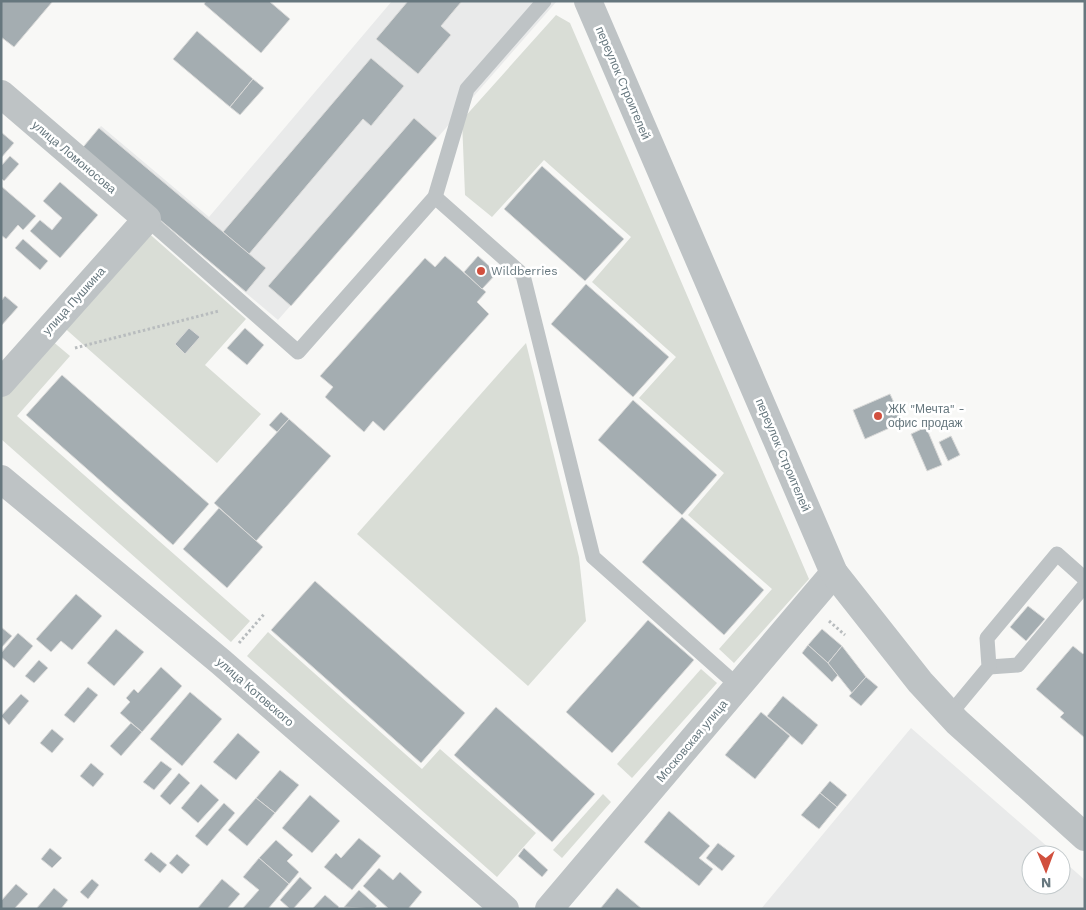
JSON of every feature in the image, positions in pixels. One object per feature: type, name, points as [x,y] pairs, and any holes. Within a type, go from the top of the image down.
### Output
[{"type":"street","name":"переулок Строителей","points":[[588,1],[834,573],[920,682],[950,714],[994,757],[1085,837]]},
{"type":"street","name":"улица Ломоносова","points":[[1,94],[147,219]]},
{"type":"street","name":"улица Пушкина","points":[[1,383],[147,219]]},
{"type":"street","name":"улица Котовского","points":[[1,479],[222,662],[505,909]]},
{"type":"street","name":"Московская улица","points":[[549,909],[834,573]]},
{"type":"lane","points":[[147,219],[298,352],[435,198],[467,89],[544,1]]},
{"type":"lane","points":[[435,198],[523,275],[592,557],[738,686]]},
{"type":"lane","points":[[950,714],[989,667],[987,638],[1057,554],[1085,579]]},
{"type":"lane","points":[[989,667],[1018,665],[1085,585]]},
{"type":"path","points":[[75,348],[244,304]]},
{"type":"path","points":[[222,662],[265,613]]},
{"type":"shaded area","points":[[392,1],[557,1],[278,320],[79,152],[101,126],[209,217]]},
{"type":"shaded area","points":[[556,15],[570,23],[809,579],[734,663],[719,649],[772,589],[688,515],[724,473],[639,398],[676,357],[592,282],[631,237],[544,160],[492,217],[465,195],[462,120]]},
{"type":"shaded area","points":[[145,230],[246,319],[205,365],[261,414],[217,463],[60,324]]},
{"type":"shaded area","points":[[51,340],[70,356],[17,416],[250,621],[231,642],[1,439],[1,396]]},
{"type":"shaded area","points":[[526,343],[579,557],[586,621],[528,686],[357,534]]},
{"type":"shaded area","points":[[268,632],[422,769],[440,749],[536,833],[497,877],[247,656]]},
{"type":"shaded area","points":[[701,669],[717,683],[632,778],[617,764]]},
{"type":"shaded area","points":[[911,728],[1046,845],[1021,845],[1021,895],[1071,895],[1071,868],[1085,880],[1085,909],[761,909]]},
{"type":"shaded area","points":[[603,794],[611,802],[562,858],[553,850]]},
{"type":"building","points":[[1,1],[53,1],[14,47],[1,37]]},
{"type":"building","points":[[206,1],[269,1],[290,19],[261,53],[204,4]]},
{"type":"building","points":[[408,1],[462,1],[441,26],[451,35],[418,74],[376,39]]},
{"type":"building","points":[[197,31],[253,79],[230,107],[173,59]]},
{"type":"building","points":[[371,58],[404,86],[371,126],[363,119],[249,254],[223,232]]},
{"type":"building","points":[[253,79],[264,88],[240,115],[230,107]]},
{"type":"building","points":[[414,118],[437,138],[291,306],[268,286]]},
{"type":"building","points":[[99,128],[266,268],[246,292],[79,152]]},
{"type":"building","points":[[1,132],[14,143],[1,158]]},
{"type":"building","points":[[10,156],[19,164],[4,181],[1,178],[1,166]]},
{"type":"building","points":[[542,166],[624,239],[585,281],[504,209]]},
{"type":"building","points":[[60,182],[98,215],[60,258],[30,231],[40,220],[52,230],[62,218],[43,201]]},
{"type":"building","points":[[1,186],[36,216],[23,230],[18,225],[6,239],[1,235]]},
{"type":"building","points":[[23,239],[48,261],[40,270],[15,248]]},
{"type":"building","points":[[445,256],[486,292],[477,302],[489,314],[384,431],[373,421],[364,432],[325,397],[333,387],[320,376],[425,258],[435,267]]},
{"type":"building","points":[[478,256],[497,273],[482,289],[464,272]]},
{"type":"building","points":[[586,284],[669,357],[633,397],[551,324]]},
{"type":"building","points":[[5,296],[18,307],[1,326],[1,301]]},
{"type":"building","points":[[189,328],[200,337],[185,354],[175,344]]},
{"type":"building","points":[[245,328],[264,345],[247,365],[227,348]]},
{"type":"building","points":[[62,375],[209,504],[173,545],[26,415]]},
{"type":"building","name":"ЖК \"Мечта\" - офис продаж","points":[[890,394],[903,422],[865,439],[853,410]]},
{"type":"building","points":[[633,400],[717,475],[682,515],[598,440]]},
{"type":"building","points":[[281,412],[289,419],[277,432],[269,425]]},
{"type":"building","points":[[289,419],[331,456],[256,541],[214,503]]},
{"type":"building","points":[[926,427],[942,465],[927,471],[911,434]]},
{"type":"building","points":[[951,436],[960,455],[948,461],[939,442]]},
{"type":"building","points":[[219,508],[263,547],[227,588],[183,549]]},
{"type":"building","points":[[682,517],[764,590],[724,635],[642,562]]},
{"type":"building","points":[[315,581],[465,713],[421,763],[271,630]]},
{"type":"building","points":[[76,594],[102,616],[72,650],[61,641],[51,652],[36,639]]},
{"type":"building","points":[[1028,606],[1045,619],[1026,641],[1010,627]]},
{"type":"building","points":[[648,620],[694,660],[612,753],[566,712]]},
{"type":"building","points":[[1,627],[12,636],[1,648]]},
{"type":"building","points":[[116,629],[144,652],[114,686],[87,663]]},
{"type":"building","points":[[822,629],[842,646],[828,663],[808,645]]},
{"type":"building","points":[[18,633],[33,646],[14,668],[1,657],[1,653]]},
{"type":"building","points":[[808,645],[838,675],[832,682],[802,653]]},
{"type":"building","points":[[842,646],[866,677],[852,693],[828,663]]},
{"type":"building","points":[[1073,646],[1083,654],[1085,652],[1085,738],[1060,717],[1064,713],[1036,689]]},
{"type":"building","points":[[39,660],[48,668],[34,683],[25,676]]},
{"type":"building","points":[[161,667],[182,686],[142,732],[120,713],[130,702],[126,698],[134,689],[138,693]]},
{"type":"building","points":[[866,677],[878,687],[861,706],[849,696]]},
{"type":"building","points":[[88,687],[98,695],[74,723],[64,715]]},
{"type":"building","points":[[190,692],[222,719],[182,766],[150,739]]},
{"type":"building","points":[[21,694],[29,701],[9,725],[1,716]]},
{"type":"building","points":[[783,696],[818,725],[802,745],[767,716]]},
{"type":"building","points":[[496,707],[595,794],[552,842],[454,755]]},
{"type":"building","points":[[761,712],[790,736],[755,779],[725,755]]},
{"type":"building","points":[[131,723],[142,732],[121,756],[110,746]]},
{"type":"building","points":[[52,729],[64,739],[52,753],[40,743]]},
{"type":"building","points":[[238,733],[260,752],[236,780],[213,762]]},
{"type":"building","points":[[161,761],[172,769],[154,790],[143,782]]},
{"type":"building","points":[[91,763],[104,774],[93,787],[80,776]]},
{"type":"building","points":[[280,770],[299,785],[275,813],[256,798]]},
{"type":"building","points":[[179,773],[190,783],[170,805],[160,796]]},
{"type":"building","points":[[830,781],[847,795],[837,807],[820,793]]},
{"type":"building","points":[[201,784],[219,800],[198,823],[181,808]]},
{"type":"building","points":[[820,793],[837,807],[819,829],[801,815]]},
{"type":"building","points":[[310,795],[340,821],[312,853],[282,828]]},
{"type":"building","points":[[256,798],[275,813],[247,846],[228,830]]},
{"type":"building","points":[[224,803],[235,813],[207,846],[195,836]]},
{"type":"building","points":[[669,811],[710,846],[699,858],[713,869],[699,886],[644,842]]},
{"type":"building","points":[[359,838],[381,856],[352,890],[324,867],[336,853],[341,858]]},
{"type":"building","points":[[276,840],[293,855],[287,861],[299,872],[289,884],[259,858]]},
{"type":"building","points":[[718,843],[735,856],[722,871],[706,858]]},
{"type":"building","points":[[50,848],[62,858],[52,868],[41,859]]},
{"type":"building","points":[[524,848],[548,870],[542,877],[518,856]]},
{"type":"building","points":[[151,852],[167,865],[160,873],[144,860]]},
{"type":"building","points":[[177,854],[190,865],[182,874],[169,863]]},
{"type":"building","points":[[259,858],[289,884],[268,909],[242,909],[259,890],[243,877]]},
{"type":"building","points":[[379,868],[393,880],[400,872],[422,892],[408,909],[389,909],[363,886]]},
{"type":"building","points":[[300,877],[312,888],[293,909],[290,909],[280,900]]},
{"type":"building","points":[[92,879],[99,885],[88,899],[80,892]]},
{"type":"building","points":[[222,879],[240,894],[227,909],[197,909]]},
{"type":"building","points":[[16,884],[28,894],[14,909],[1,909],[1,901]]},
{"type":"building","points":[[54,888],[68,900],[61,909],[36,909]]},
{"type":"building","points":[[617,888],[642,909],[600,909]]},
{"type":"building","points":[[359,890],[377,906],[374,909],[344,907]]},
{"type":"building","points":[[325,895],[339,907],[337,909],[312,909]]},
{"type":"place","name":"Wildberries","points":[[481,271]]},
{"type":"place","name":"ЖК \"Мечта\" - офис продаж","points":[[878,416]]}]
